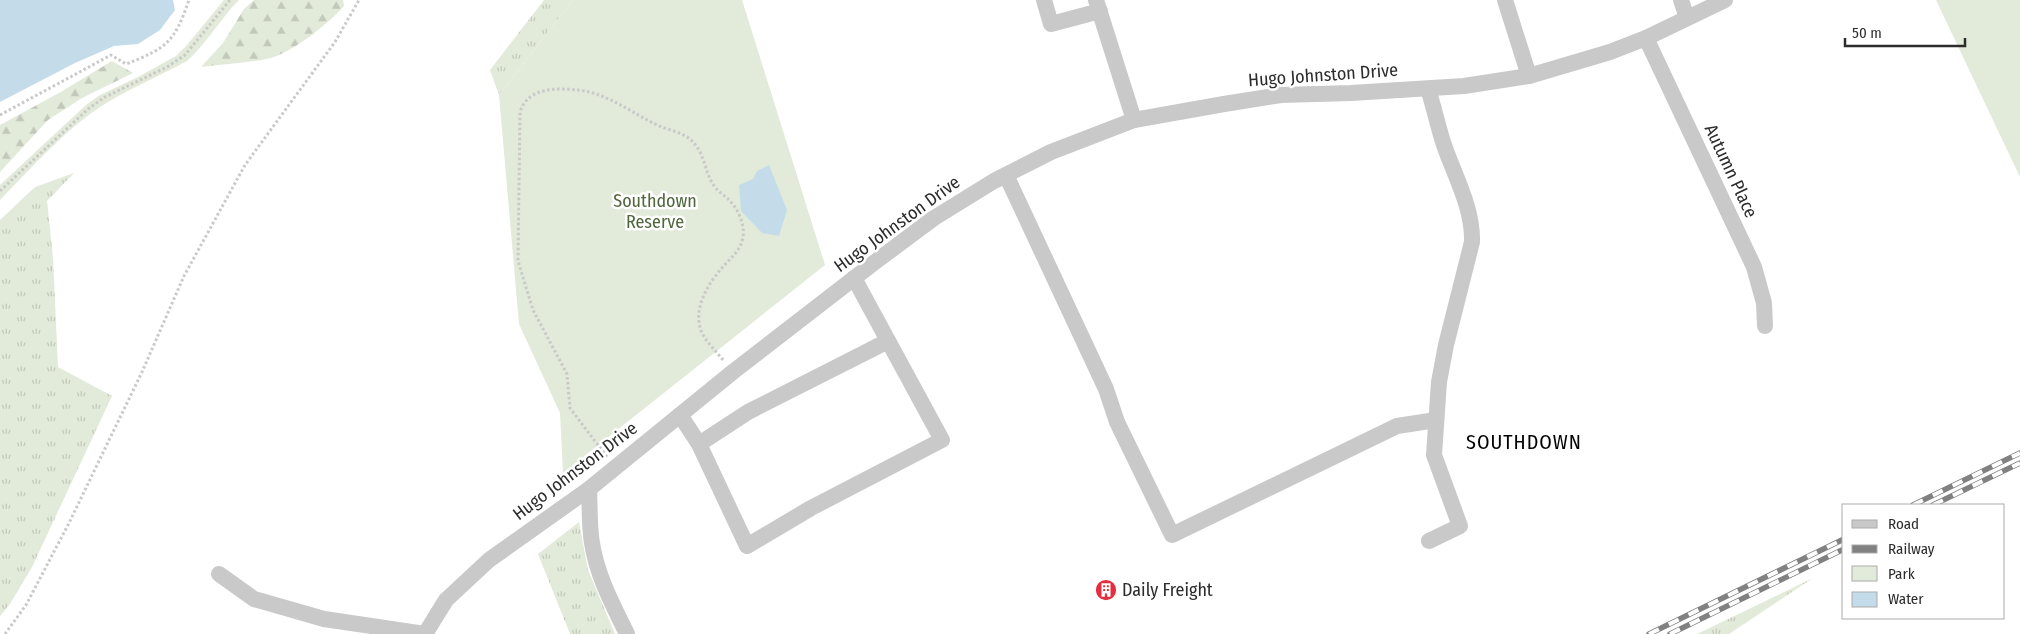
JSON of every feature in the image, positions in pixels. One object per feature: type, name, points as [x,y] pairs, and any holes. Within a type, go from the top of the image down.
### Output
[{"type":"street","points":[[1044,0],[1051,24],[1098,5],[1134,120]]},
{"type":"street","points":[[1504,0],[1529,76]]},
{"type":"street","points":[[1682,0],[1687,18]]},
{"type":"street","name":"Hugo Johnston Drive","points":[[425,634],[446,600],[489,560],[590,489],[680,415],[854,278],[934,218],[1006,175],[1051,152],[1134,120],[1281,95],[1464,86],[1529,76],[1610,52],[1646,38],[1725,0]]},
{"type":"street","name":"Autumn Place","points":[[1646,38],[1754,267],[1764,303],[1765,326]]},
{"type":"street","points":[[1428,88],[1444,145],[1472,227],[1472,242],[1446,345],[1439,382],[1434,455],[1460,526],[1429,541]]},
{"type":"street","points":[[1006,175],[1106,389],[1117,422],[1172,536],[1397,426],[1436,420]]},
{"type":"street","points":[[680,415],[699,444],[747,546],[811,508],[942,440],[854,278]]},
{"type":"street","points":[[699,444],[748,412],[888,341]]},
{"type":"street","points":[[590,489],[592,542],[597,565],[606,591],[627,634]]},
{"type":"street","points":[[219,574],[254,599],[324,619],[425,634]]},
{"type":"path","points":[[0,115],[111,55],[126,64],[147,56],[164,46],[178,30],[189,0]]},
{"type":"path","points":[[0,191],[94,105],[105,97],[159,71],[185,55],[230,0]]},
{"type":"path","points":[[5,634],[26,606],[68,525],[142,372],[184,276],[240,174],[335,42],[360,0]]},
{"type":"path","points":[[598,445],[570,408],[567,374],[533,310],[518,261],[520,112],[523,103],[531,96],[543,90],[556,89],[580,90],[613,99],[643,118],[690,140],[700,152],[715,187],[734,205],[743,225],[740,245],[735,254],[711,282],[699,309],[702,332],[716,351]]},
{"type":"green space","points":[[224,0],[239,0],[201,47],[187,61],[127,91],[93,112],[51,148],[0,200],[0,185],[86,105],[100,95],[176,56]]},
{"type":"green space","points":[[254,0],[343,0],[344,6],[329,21],[298,45],[277,56],[267,59],[201,67],[223,43],[244,9]]},
{"type":"green space","points":[[544,0],[573,0],[499,95],[490,70]]},
{"type":"green space","name":"Southdown Reserve","points":[[573,0],[742,0],[825,265],[563,473],[560,413],[519,324],[499,95]]},
{"type":"green space","points":[[1936,0],[2020,0],[2020,177]]},
{"type":"green space","points":[[112,61],[133,73],[82,98],[48,120],[0,172],[0,125]]},
{"type":"green space","points":[[74,173],[47,201],[53,258],[58,367],[112,396],[32,567],[10,604],[0,616],[0,220],[35,187]]},
{"type":"green space","points":[[579,522],[588,570],[615,634],[570,634],[538,554]]},
{"type":"green space","points":[[1813,578],[1729,634],[1697,634]]},
{"type":"water","points":[[0,0],[173,0],[175,10],[160,30],[138,44],[114,46],[75,63],[0,102]]},
{"type":"water","points":[[769,165],[787,210],[779,236],[762,233],[741,211],[739,185],[753,179],[757,171]]},
{"type":"railway","points":[[1915,504],[2020,453]]},
{"type":"railway","points":[[1935,504],[2020,463]]},
{"type":"railway","points":[[1649,634],[1842,540]]},
{"type":"railway","points":[[1670,634],[1842,550]]},
{"type":"place","name":"Daily Freight","points":[[1106,590]]},
{"type":"district","name":"SOUTHDOWN","points":[[1524,442]]}]
